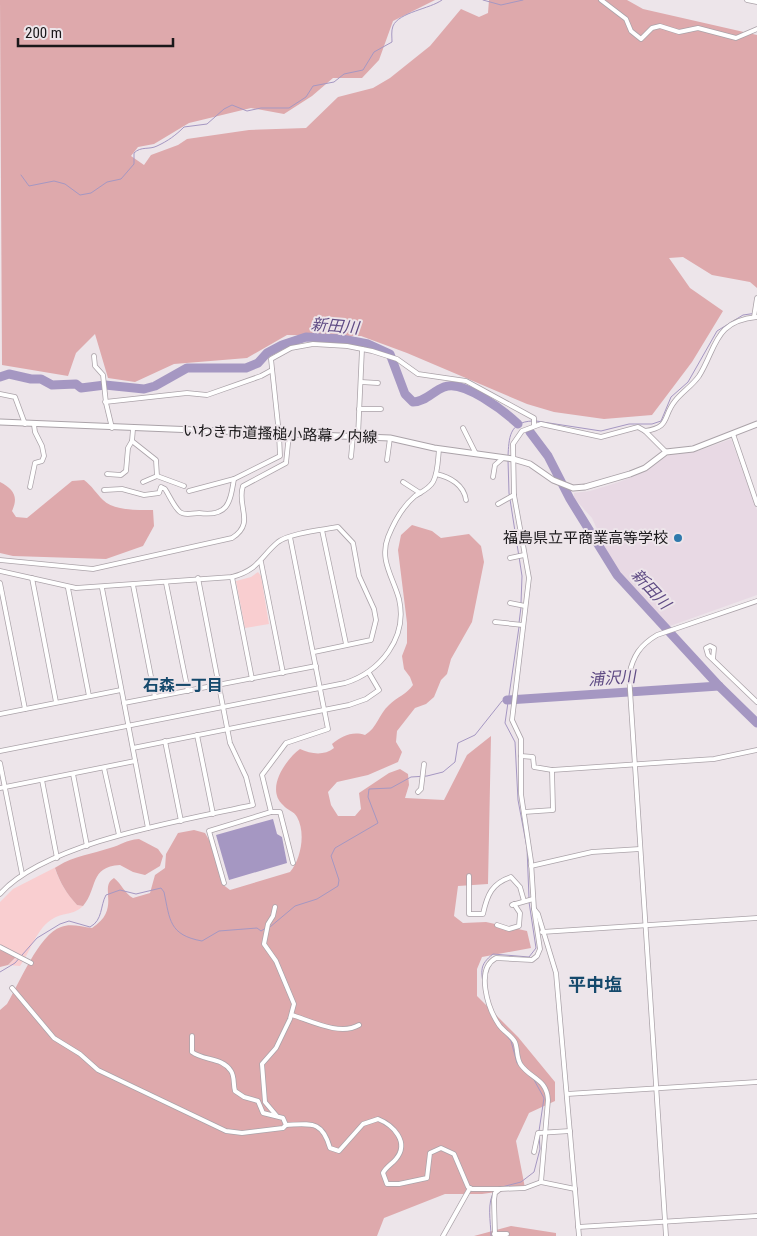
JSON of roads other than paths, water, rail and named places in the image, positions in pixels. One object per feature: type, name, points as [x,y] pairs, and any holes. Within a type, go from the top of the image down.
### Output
[{"type":"street","points":[[601,0],[626,19],[631,31],[641,39],[652,28],[660,26],[679,32],[698,28],[736,38],[757,29]]},
{"type":"street","points":[[747,0],[757,2]]},
{"type":"street","points":[[645,431],[654,430],[664,424],[674,402],[698,378],[716,340],[722,332],[739,320],[756,317],[757,298]]},
{"type":"street","points":[[189,491],[234,479],[280,456],[280,434],[271,359],[290,348],[301,345],[321,344],[362,350],[393,357],[418,374],[466,381],[533,423],[548,424],[601,437],[638,427],[645,431],[666,452],[693,449],[757,424]]},
{"type":"street","points":[[351,457],[359,409],[362,350]]},
{"type":"street","points":[[94,356],[95,366],[102,373],[105,402],[112,428]]},
{"type":"street","points":[[105,402],[134,401],[179,394],[207,395],[262,376],[272,370]]},
{"type":"street","points":[[361,382],[378,383]]},
{"type":"street","points":[[0,394],[15,397],[25,424]]},
{"type":"street","points":[[359,409],[381,409]]},
{"type":"street","name":"いわき市道搔槌小路幕ノ内線","points":[[0,422],[34,425],[390,438],[439,449],[530,464],[553,480],[573,488],[598,483],[645,468],[666,452]]},
{"type":"street","points":[[533,423],[518,435],[508,459],[528,578],[512,720],[521,739],[524,812],[539,954],[532,960],[496,958],[486,967],[484,979],[496,1020],[514,1042],[520,1063],[539,1079],[547,1089],[548,1100],[541,1182]]},
{"type":"street","points":[[30,487],[34,463],[42,461],[44,456],[34,425]]},
{"type":"street","points":[[463,428],[476,454]]},
{"type":"street","points":[[107,474],[121,475],[126,471],[128,444],[132,441],[132,429]]},
{"type":"street","points":[[0,560],[93,569],[232,538],[242,529],[244,522],[243,486],[286,463],[288,434]]},
{"type":"street","points":[[733,434],[757,504]]},
{"type":"street","points":[[388,460],[390,438]]},
{"type":"street","points":[[132,441],[156,460],[157,476]]},
{"type":"street","points":[[0,751],[345,683],[378,666],[391,648],[398,632],[399,601],[384,555],[387,538],[402,510],[420,493],[430,487],[436,474],[439,449]]},
{"type":"street","points":[[493,477],[495,465],[508,459]]},
{"type":"street","points":[[436,474],[454,482],[463,490],[466,500]]},
{"type":"street","points":[[143,482],[157,476],[184,486]]},
{"type":"street","points":[[104,490],[122,489],[139,495],[151,495],[159,492],[161,487],[165,489],[179,511],[186,514],[207,515],[219,512],[228,505],[234,479]]},
{"type":"street","points":[[403,482],[420,493]]},
{"type":"street","points":[[125,496],[129,490]]},
{"type":"street","points":[[498,504],[514,495]]},
{"type":"street","points":[[0,571],[68,588],[102,588],[198,578],[232,577],[247,571],[261,562],[277,543],[290,537],[338,527],[353,544],[359,576],[374,609],[376,620],[372,640],[314,652]]},
{"type":"street","points":[[322,530],[346,644]]},
{"type":"street","points":[[271,812],[262,775],[286,743],[328,729],[290,537]]},
{"type":"street","points":[[510,558],[524,554]]},
{"type":"street","points":[[261,562],[283,673]]},
{"type":"street","points":[[232,577],[252,679]]},
{"type":"street","points":[[32,578],[56,702]]},
{"type":"street","points":[[0,894],[22,874],[87,846],[119,835],[253,805],[250,786],[230,744],[198,578]]},
{"type":"street","points":[[166,582],[188,691]]},
{"type":"street","points":[[0,583],[25,709]]},
{"type":"street","points":[[133,585],[155,697]]},
{"type":"street","points":[[68,588],[89,696]]},
{"type":"street","points":[[102,588],[148,828]]},
{"type":"street","points":[[666,1236],[629,674],[635,655],[648,640],[661,633],[757,601]]},
{"type":"street","points":[[510,603],[525,606]]},
{"type":"street","points":[[0,617],[6,616]]},
{"type":"street","points":[[495,622],[523,625]]},
{"type":"street","points":[[713,659],[757,702]]},
{"type":"street","points":[[124,703],[316,666]]},
{"type":"street","points":[[133,748],[349,706],[379,690],[369,672]]},
{"type":"street","points":[[0,714],[122,690]]},
{"type":"street","points":[[197,735],[213,814]]},
{"type":"street","points":[[165,742],[181,821]]},
{"type":"street","points":[[521,756],[533,757],[534,767],[552,770],[714,759],[757,750]]},
{"type":"street","points":[[2,788],[135,762]]},
{"type":"street","points":[[0,763],[2,788],[22,874]]},
{"type":"street","points":[[418,792],[421,789],[424,764]]},
{"type":"street","points":[[104,768],[119,835]]},
{"type":"street","points":[[524,812],[553,810],[552,770]]},
{"type":"street","points":[[73,774],[87,846]]},
{"type":"street","points":[[42,780],[56,858]]},
{"type":"street","points":[[224,883],[209,830],[271,812],[280,812],[292,863]]},
{"type":"street","points":[[531,866],[592,852],[640,849]]},
{"type":"street","points":[[469,876],[469,914],[483,914],[486,898],[493,886],[511,878],[520,887],[524,901]]},
{"type":"street","points":[[497,925],[509,929],[520,926],[520,913],[513,904],[533,899]]},
{"type":"street","points":[[275,907],[268,924],[264,944],[276,961],[293,997],[292,1015],[276,1048],[262,1064],[265,1102],[276,1115]]},
{"type":"street","points":[[534,909],[538,914],[556,973],[579,1236]]},
{"type":"street","points":[[542,932],[757,918]]},
{"type":"street","points":[[0,947],[31,963]]},
{"type":"street","points":[[12,988],[54,1038],[80,1054],[105,1074],[226,1131],[232,1133],[258,1131],[283,1128],[286,1125],[311,1124],[323,1130],[330,1148],[339,1150],[364,1124],[378,1119],[398,1133],[401,1142],[397,1158],[383,1173],[385,1182],[399,1184],[427,1178],[430,1153],[436,1149],[445,1148],[454,1154],[464,1182],[470,1188],[525,1188],[541,1182],[575,1190]]},
{"type":"street","points":[[292,1015],[335,1028],[350,1029],[359,1025]]},
{"type":"street","points":[[192,1036],[192,1052],[215,1059],[228,1067],[233,1075],[235,1091],[244,1097],[258,1101],[263,1113],[283,1118],[286,1125]]},
{"type":"street","points":[[567,1094],[657,1090],[757,1082]]},
{"type":"street","points":[[534,1152],[537,1133],[570,1131]]},
{"type":"street","points":[[443,1236],[470,1188]]},
{"type":"street","points":[[500,1189],[495,1193],[494,1200],[494,1235],[507,1234]]},
{"type":"street","points":[[578,1228],[757,1216]]},
{"type":"waterway","points":[[21,175],[29,186],[54,181],[65,184],[80,195],[91,193],[107,182],[121,179],[134,164],[134,153],[137,151],[161,144],[172,138],[184,127],[207,124],[224,109],[232,105],[247,111],[261,108],[289,108],[306,97],[313,86],[334,82],[344,74],[363,70],[374,52],[392,42],[392,28],[396,21],[401,17],[442,0]]},
{"type":"waterway","points":[[483,0],[501,5],[523,0]]},
{"type":"waterway","points":[[536,421],[601,431],[629,424],[652,424],[661,421],[671,397],[688,382],[717,331],[743,315],[757,313]]},
{"type":"waterway","name":"新田川","points":[[0,377],[9,374],[31,379],[41,379],[52,385],[76,384],[81,388],[105,385],[144,389],[155,386],[187,368],[246,368],[258,363],[267,353],[282,345],[306,337],[342,339],[368,344],[390,354],[405,394],[413,402],[417,402],[444,387],[462,388],[483,398],[518,424]]},
{"type":"waterway","points":[[508,456],[512,432],[519,424],[532,421]]},
{"type":"waterway","name":"新田川","points":[[530,432],[548,456],[570,499],[617,575],[719,686],[757,723]]},
{"type":"waterway","points":[[508,460],[509,493],[522,576],[521,603]]},
{"type":"waterway","points":[[519,623],[521,607]]},
{"type":"waterway","points":[[519,627],[505,723],[515,742],[518,800],[527,848],[529,898]]},
{"type":"waterway","name":"浦沢川","points":[[507,700],[719,686]]},
{"type":"waterway","points":[[270,927],[295,906],[317,899],[338,886],[339,880],[331,856],[335,848],[378,823],[368,797],[369,789],[391,788],[411,777],[443,772],[455,762],[458,743],[475,735],[502,701],[506,700]]},
{"type":"waterway","points":[[0,972],[15,963],[37,938],[60,924],[69,921],[90,927],[97,921],[106,895],[120,890],[136,894],[161,888],[164,892],[173,925],[183,935],[202,941],[219,931],[257,928],[261,931],[266,928]]},
{"type":"waterway","points":[[484,988],[482,977],[483,965],[493,954],[529,957],[536,948],[529,902]]},
{"type":"waterway","points":[[494,1020],[511,1041],[517,1063],[522,1069]]},
{"type":"waterway","points":[[533,1078],[544,1098],[539,1131]]},
{"type":"waterway","points":[[498,1188],[521,1182],[534,1172],[540,1149],[539,1135]]},
{"type":"waterway","points":[[491,1236],[490,1206],[495,1190]]},
{"type":"place","name":"福島県立平商業高等学校","points":[[678,538]]},
{"type":"district","name":"石森一丁目","points":[[183,685]]},
{"type":"district","name":"平中塩","points":[[595,984]]}]
